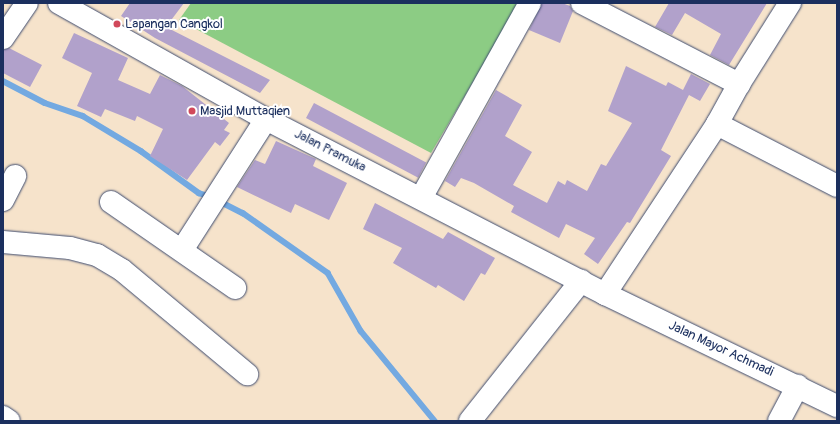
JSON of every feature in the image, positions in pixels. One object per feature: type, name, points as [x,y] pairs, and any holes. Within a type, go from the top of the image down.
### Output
[{"type":"street","points":[[3,38],[27,3]]},
{"type":"street","points":[[421,198],[530,3]]},
{"type":"street","points":[[582,3],[739,84]]},
{"type":"street","points":[[605,294],[717,124],[739,84],[790,3]]},
{"type":"street","name":"Jalan Pramuka","points":[[61,4],[266,119],[605,294]]},
{"type":"street","points":[[182,250],[214,203],[266,119]]},
{"type":"street","points":[[717,124],[837,186]]},
{"type":"street","points":[[3,200],[15,176]]},
{"type":"street","points":[[112,202],[235,288]]},
{"type":"street","points":[[3,242],[70,248],[97,255],[122,270],[247,374]]},
{"type":"street","points":[[470,421],[582,281]]},
{"type":"street","name":"Jalan Mayor Achmadi","points":[[605,294],[837,406]]},
{"type":"street","points":[[779,421],[798,386]]},
{"type":"street","points":[[3,417],[9,421]]},
{"type":"green space","name":"Lapangan Cangkol","points":[[191,3],[520,3],[431,153],[179,20]]},
{"type":"building","points":[[130,3],[184,3],[166,27],[270,80],[260,93],[155,38],[121,16]]},
{"type":"building","points":[[542,3],[562,3],[570,6],[573,11],[560,43],[529,30]]},
{"type":"building","points":[[669,3],[767,3],[729,65],[710,55],[721,34],[685,13],[672,35],[655,27]]},
{"type":"building","points":[[74,33],[128,58],[118,80],[150,94],[160,75],[182,86],[229,123],[224,130],[230,133],[220,146],[215,142],[187,180],[150,156],[163,129],[137,116],[135,121],[105,109],[101,117],[77,106],[92,73],[62,58]]},
{"type":"building","points":[[9,48],[42,65],[30,87],[3,73],[3,50]]},
{"type":"building","points":[[626,66],[666,86],[668,82],[683,90],[691,74],[710,84],[700,101],[689,95],[661,150],[671,156],[630,223],[627,222],[598,264],[584,254],[595,238],[566,224],[559,238],[511,212],[514,206],[474,183],[461,178],[455,187],[445,181],[496,90],[522,105],[505,136],[532,152],[513,185],[547,203],[558,181],[565,185],[567,180],[587,191],[601,164],[606,166],[632,123],[608,111]]},
{"type":"building","points":[[314,103],[426,163],[418,178],[306,118]]},
{"type":"building","points":[[276,141],[316,159],[313,166],[347,183],[329,220],[295,204],[291,213],[237,187],[255,160],[265,164]]},
{"type":"building","points":[[375,203],[443,239],[448,232],[495,258],[485,275],[481,273],[464,301],[438,285],[436,288],[393,263],[402,248],[363,229]]},
{"type":"waterway","points":[[3,81],[45,103],[83,116],[141,151],[199,193],[211,197]]},
{"type":"waterway","points":[[219,201],[243,213],[328,273],[361,331],[435,421]]},
{"type":"place","name":"Lapangan Cangkol","points":[[117,24]]},
{"type":"place","name":"Masjid Muttaqien","points":[[192,111]]}]
